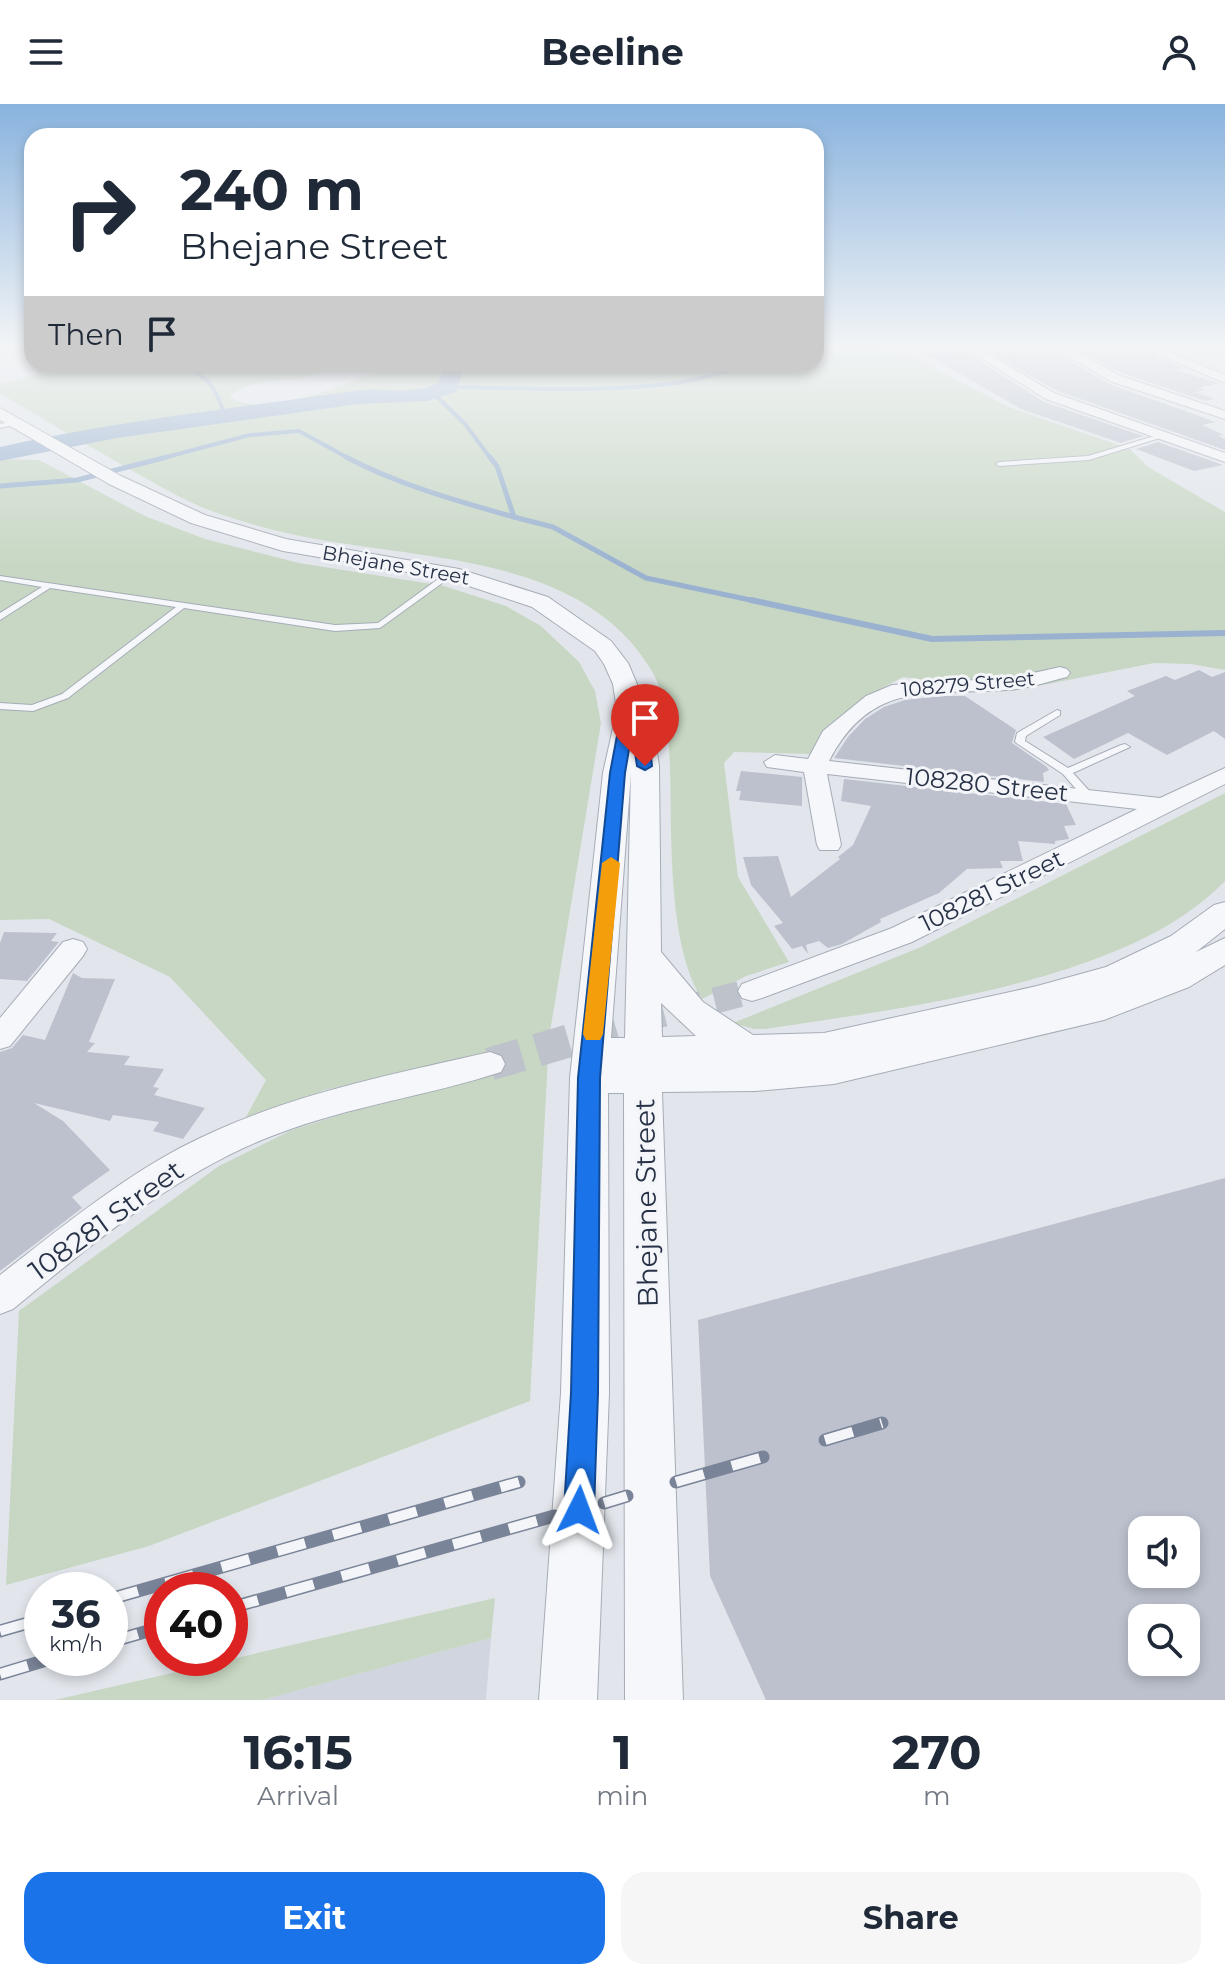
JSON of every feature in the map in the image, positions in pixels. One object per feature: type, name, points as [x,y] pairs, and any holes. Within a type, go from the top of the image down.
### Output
[{"type":"street","points":[[1115,419],[1225,458]]},
{"type":"street","name":"Bhejane Street","points":[[9,424],[42,436],[115,480],[175,510],[251,537],[452,573],[540,602],[570,620],[603,646],[616,663],[625,684],[629,709],[641,734],[645,766],[644,1066],[654,1700]]},
{"type":"street","name":"108279 Street","points":[[814,768],[831,736],[884,693],[912,687],[1011,684],[1060,673]]},
{"type":"street","name":"Bhejane Street","points":[[568,1700],[585,1393],[590,1066],[617,773],[629,709]]},
{"type":"street","name":"108280 Street","points":[[775,762],[1160,805]]},
{"type":"street","points":[[814,768],[829,845]]},
{"type":"street","name":"108281 Street","points":[[752,991],[902,935],[1225,775]]},
{"type":"street","points":[[644,1066],[753,1051],[824,1047],[1079,989],[1151,961],[1183,944],[1225,913]]},
{"type":"street","points":[[0,1038],[11,1010],[73,949]]},
{"type":"street","points":[[590,1066],[794,1075],[834,1069],[1063,1018],[1143,994],[1225,950]]},
{"type":"street","points":[[646,957],[679,1003],[702,1024],[753,1051]]},
{"type":"street","name":"108281 Street","points":[[0,1297],[102,1215],[194,1157],[331,1103],[490,1064]]},
{"type":"lane","points":[[999,464],[1089,458],[1161,436]]},
{"type":"lane","points":[[0,578],[309,626],[380,625],[452,573]]},
{"type":"lane","points":[[0,617],[48,586]]},
{"type":"lane","points":[[0,706],[33,708],[65,696],[181,607]]},
{"type":"lane","points":[[1057,713],[1028,729],[1021,735],[1020,742],[1067,772],[1088,796]]},
{"type":"lane","points":[[1067,772],[1125,747]]},
{"type":"shaded area","points":[[491,1638],[486,1700],[262,1700]]},
{"type":"green space","points":[[45,419],[1044,419],[1130,449],[1148,467],[1225,512],[1225,670],[1191,664],[1154,663],[1012,691],[903,677],[865,697],[830,727],[812,754],[734,752],[724,763],[738,877],[789,962],[746,976],[702,999],[691,976],[677,919],[669,741],[664,704],[650,668],[623,633],[590,607],[552,587],[511,573],[425,555],[324,541],[247,523],[206,509],[136,473]]},
{"type":"green space","points":[[0,459],[39,460],[145,516],[205,539],[299,563],[444,586],[506,606],[541,626],[579,662],[595,691],[601,723],[549,1038],[530,1401],[149,1546],[54,1572],[24,1572],[24,1580],[6,1585],[19,1311],[219,1166],[292,1130],[388,1100],[489,1052],[324,1090],[240,1128],[266,1080],[170,977],[49,919],[0,920]]},
{"type":"green space","points":[[1225,793],[1225,881],[1183,916],[1131,944],[1073,967],[945,1000],[765,1029],[733,1023],[921,947]]},
{"type":"green space","points":[[495,1598],[491,1638],[262,1700],[55,1700],[159,1676],[248,1676],[248,1655]]},
{"type":"building","points":[[1052,419],[1095,419],[1143,436],[1121,443]]},
{"type":"building","points":[[1139,419],[1209,419],[1216,422],[1202,425],[1224,435],[1218,436],[1225,439],[1225,450]]},
{"type":"building","points":[[1158,442],[1223,465],[1194,471],[1136,449]]},
{"type":"building","points":[[1199,670],[1212,677],[1225,672],[1225,739],[1214,731],[1167,755],[1128,733],[1074,759],[1043,737],[1135,696],[1127,691],[1166,676],[1175,680]]},
{"type":"building","points":[[965,696],[1016,730],[1012,743],[1049,770],[1043,773],[1044,782],[834,758],[865,719],[884,707],[905,700]]},
{"type":"building","points":[[741,771],[802,777],[802,806],[739,800],[741,791],[736,791]]},
{"type":"building","points":[[844,779],[1066,804],[1076,825],[1064,826],[1069,839],[1055,841],[1055,844],[1018,841],[1023,861],[1000,861],[1003,868],[967,869],[939,893],[880,919],[881,922],[842,944],[828,948],[819,941],[806,945],[808,954],[802,946],[792,949],[774,926],[783,923],[751,885],[743,857],[778,856],[791,897],[853,845],[871,806],[841,801]]},
{"type":"building","points":[[4,932],[57,933],[51,941],[59,942],[27,981],[0,979],[0,943]]},
{"type":"building","points":[[73,973],[82,978],[115,979],[89,1042],[95,1043],[87,1052],[130,1056],[124,1065],[164,1069],[153,1087],[159,1088],[154,1095],[205,1108],[183,1139],[153,1131],[159,1122],[113,1115],[110,1121],[34,1103],[63,1121],[110,1170],[72,1197],[82,1208],[0,1271],[0,1052],[12,1048],[23,1035],[45,1040]]},
{"type":"building","points":[[1225,1178],[1225,1700],[766,1700],[710,1576],[698,1320]]},
{"type":"waterway","points":[[0,454],[117,431],[200,419]]},
{"type":"waterway","points":[[460,419],[491,459]]},
{"type":"waterway","points":[[159,459],[250,435],[299,431],[350,459]]},
{"type":"waterway","points":[[0,486],[77,480],[167,457]]},
{"type":"waterway","points":[[346,457],[350,459]]},
{"type":"waterway","points":[[490,457],[497,466],[514,517]]},
{"type":"waterway","points":[[350,459],[407,484],[514,517]]},
{"type":"waterway","points":[[514,517],[553,527],[646,578],[760,602]]},
{"type":"waterway","points":[[751,600],[932,639],[1225,633]]},
{"type":"tunnel","points":[[639,1020],[752,991]]},
{"type":"tunnel","points":[[490,1064],[647,1018]]},
{"type":"railway","points":[[825,1440],[882,1423]]},
{"type":"railway","points":[[676,1482],[763,1457]]},
{"type":"railway","points":[[128,1594],[519,1482]]},
{"type":"railway","points":[[604,1503],[627,1496]]},
{"type":"railway","points":[[248,1603],[554,1516]]},
{"type":"railway","points":[[0,1631],[24,1624]]},
{"type":"railway","points":[[128,1637],[144,1632]]},
{"type":"railway","points":[[0,1674],[24,1667]]},
{"type":"slow traffic","points":[[593,1034],[611,863]]},
{"type":"route","points":[[579,1510],[585,1393],[589,1078],[613,846],[617,773],[629,709],[641,734],[645,766]]}]
